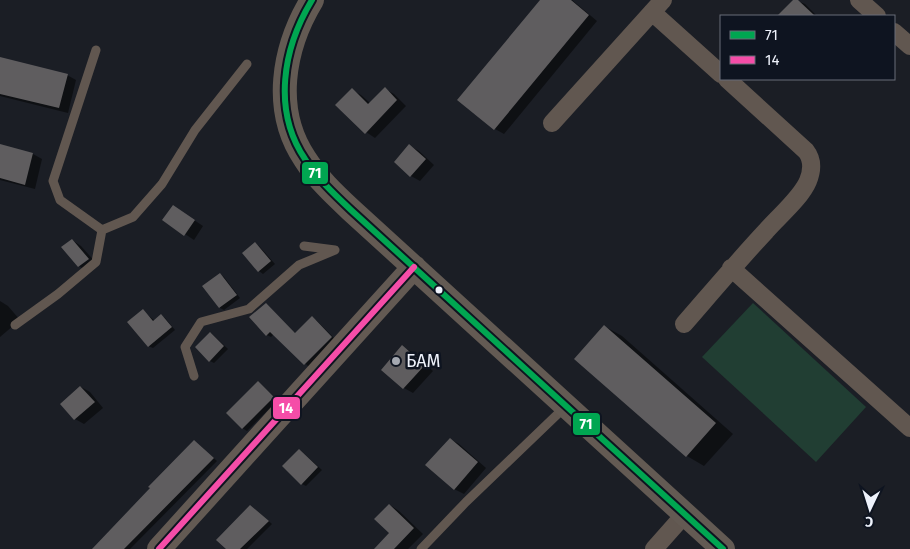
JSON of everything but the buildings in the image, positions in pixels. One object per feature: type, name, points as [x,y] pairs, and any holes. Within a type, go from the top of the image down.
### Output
[{"type":"street","points":[[312,0],[299,24],[289,52],[285,74],[284,103],[293,135],[304,159],[351,210],[723,549]]},
{"type":"street","points":[[859,0],[876,15]]},
{"type":"street","points":[[552,123],[657,6],[720,73]]},
{"type":"street","points":[[895,33],[910,46]]},
{"type":"street","points":[[684,324],[731,268],[798,196],[808,182],[811,164],[810,156],[728,80]]},
{"type":"street","points":[[159,549],[414,267]]},
{"type":"street","points":[[731,268],[910,428]]},
{"type":"street","points":[[654,549],[685,514]]},
{"type":"lane","points":[[96,50],[53,181],[60,200],[102,230]]},
{"type":"lane","points":[[102,230],[133,217],[162,184],[195,130],[246,64]]},
{"type":"lane","points":[[15,326],[58,294],[96,262],[102,230]]},
{"type":"lane","points":[[194,376],[185,347],[201,322],[249,309],[299,265],[335,250],[304,246]]},
{"type":"lane","points":[[421,549],[466,502],[566,407]]},
{"type":"green space","points":[[753,303],[866,407],[816,462],[702,357]]},
{"type":"transit line","name":"71","points":[[312,0],[294,38],[288,58],[285,100],[288,120],[295,140],[315,173],[351,210],[723,549]]},
{"type":"transit line","name":"14","points":[[159,549],[414,267]]},
{"type":"place","name":"БАМ","points":[[396,361]]}]
